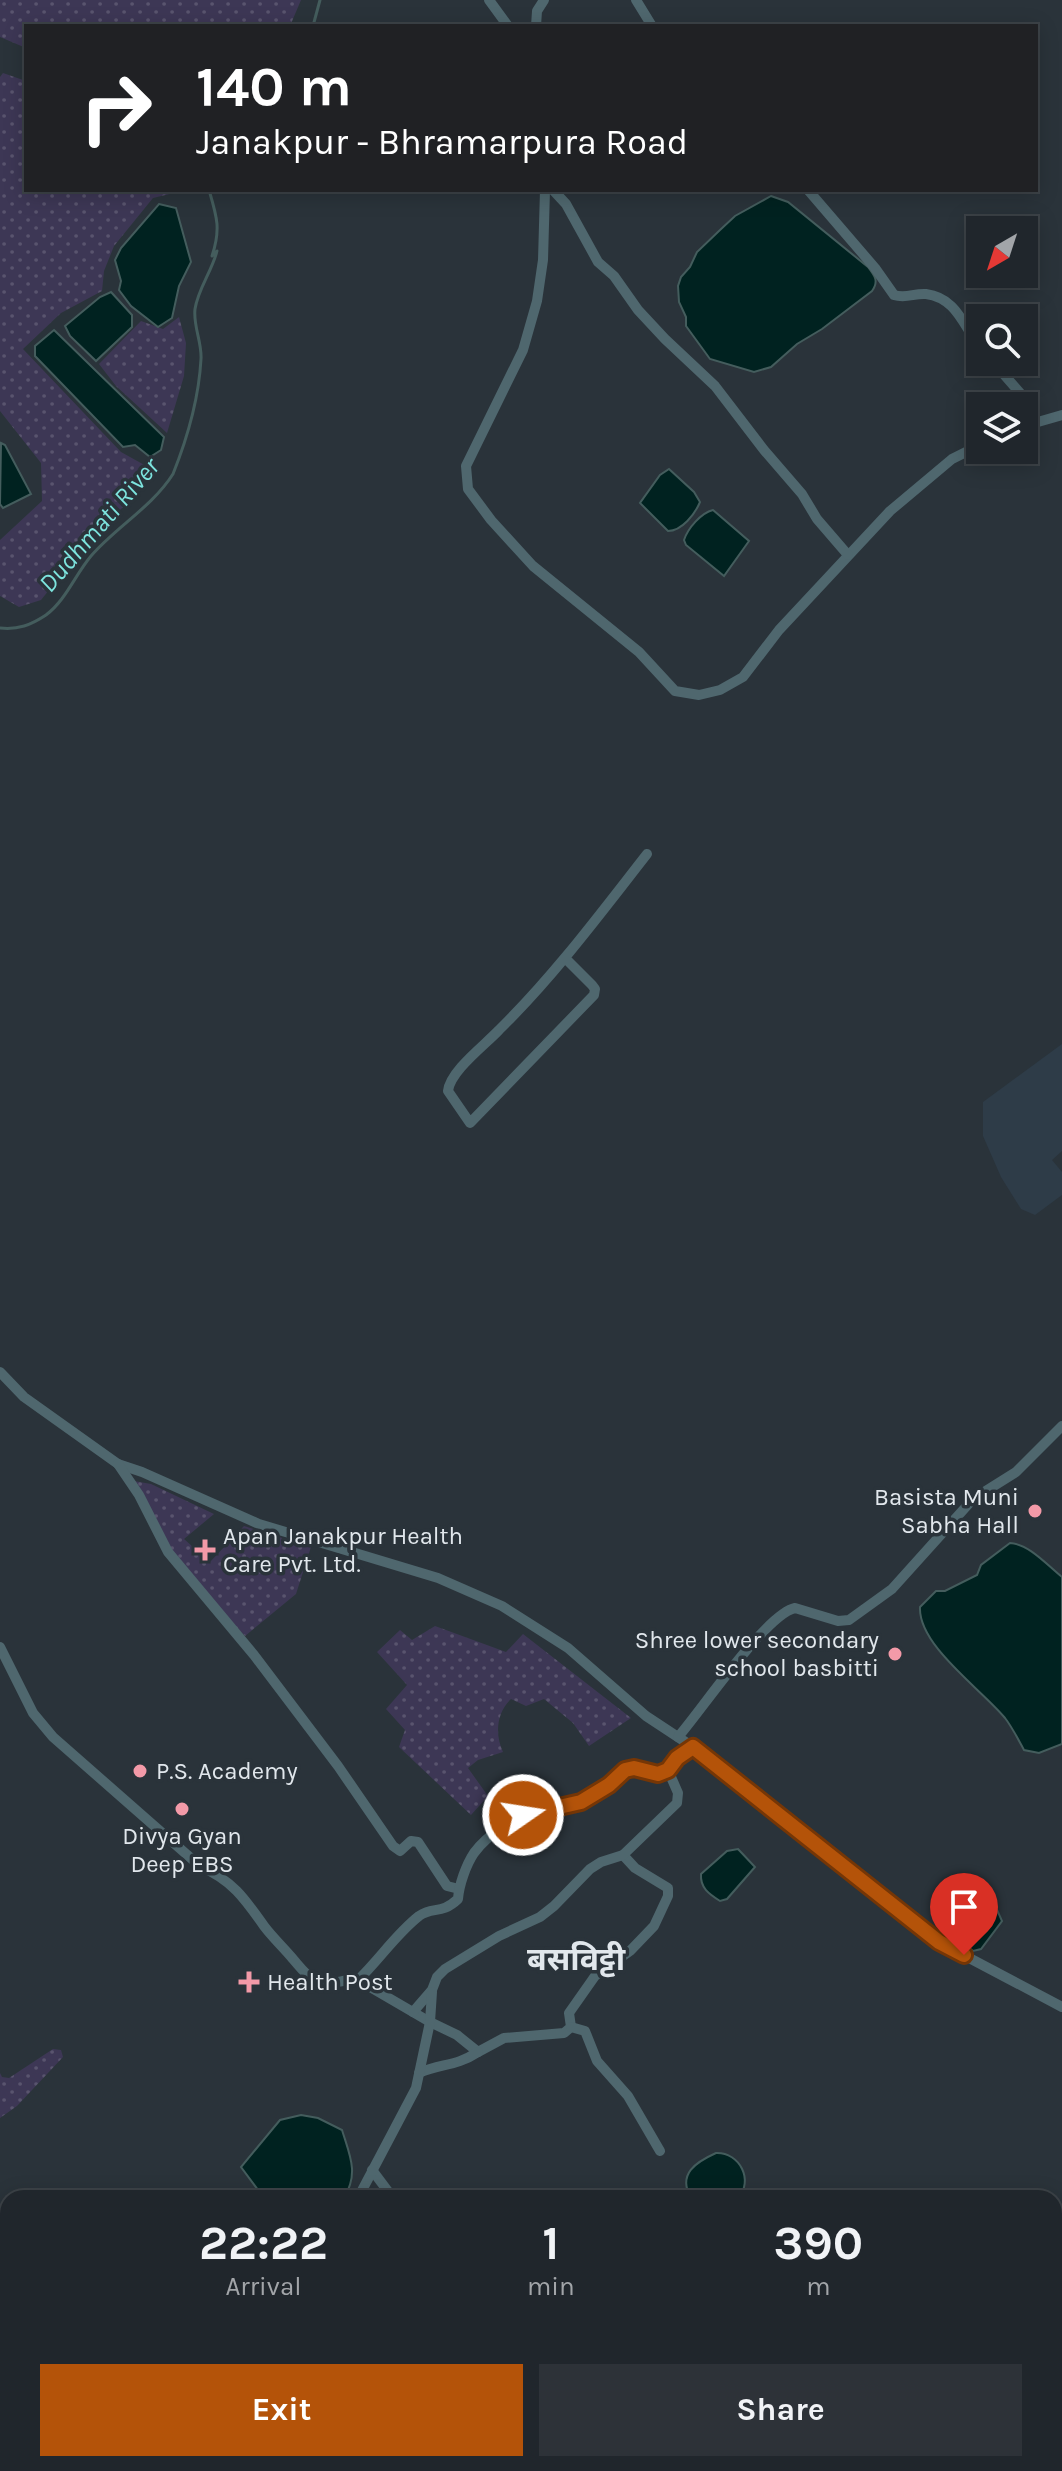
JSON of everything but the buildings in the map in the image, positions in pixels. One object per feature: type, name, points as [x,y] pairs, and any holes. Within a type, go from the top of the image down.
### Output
[{"type":"street","points":[[489,0],[507,24]]},
{"type":"street","points":[[536,24],[537,11],[544,0]]},
{"type":"street","points":[[636,0],[651,24]]},
{"type":"street","points":[[545,192],[543,260],[537,301],[523,350],[466,466],[468,489],[533,566],[639,652],[675,691],[688,695],[720,690],[743,677],[779,630],[890,511],[952,459],[966,452]]},
{"type":"street","points":[[555,192],[566,204],[598,262],[614,276],[638,310],[665,339],[715,386],[848,555]]},
{"type":"street","points":[[810,192],[894,295],[904,298],[924,294],[948,302],[955,307],[966,330]]},
{"type":"street","points":[[1005,376],[1019,392]]},
{"type":"street","points":[[1038,422],[1062,415]]},
{"type":"street","points":[[565,958],[592,985],[594,995],[470,1123],[450,1096],[448,1086],[453,1076],[565,958],[647,854]]},
{"type":"street","points":[[0,1372],[24,1397],[118,1464],[259,1524],[438,1578],[502,1606],[568,1648],[646,1716],[693,1747],[939,1942],[1062,2007]]},
{"type":"street","points":[[678,1737],[701,1712],[733,1667],[780,1615],[795,1608],[838,1621],[849,1620],[892,1589],[973,1499],[1016,1472],[1062,1426]]},
{"type":"street","points":[[118,1464],[139,1495],[168,1552],[278,1686],[368,1812],[376,1818],[393,1846],[400,1851],[411,1841],[418,1842],[447,1886],[459,1889]]},
{"type":"street","points":[[0,1647],[33,1713],[53,1737],[201,1867],[231,1884],[303,1971],[314,1980],[327,1984],[345,1979],[358,1980],[457,2035],[478,2052]]},
{"type":"street","points":[[358,1980],[375,1965],[400,1933],[421,1915],[446,1910],[458,1899],[472,1856],[506,1824],[546,1805],[559,1807],[581,1802],[609,1785],[625,1770],[634,1768],[658,1774],[668,1770],[677,1758],[693,1747]]},
{"type":"street","points":[[362,2190],[416,2088],[430,2022],[432,1990],[437,1977],[499,1936],[540,1917],[590,1869],[623,1855],[677,1803],[678,1793],[668,1770]]},
{"type":"street","points":[[571,2027],[569,2013],[595,1976],[643,1940],[654,1926],[668,1896],[668,1888],[635,1868],[623,1855]]},
{"type":"street","points":[[413,2012],[432,1990]]},
{"type":"street","points":[[419,2073],[462,2063],[504,2038],[564,2033],[571,2027]]},
{"type":"street","points":[[571,2027],[585,2031],[597,2061],[628,2096],[660,2151]]},
{"type":"street","points":[[372,2170],[387,2190]]},
{"type":"shaded area","points":[[0,0],[301,0],[291,24],[24,24],[24,47],[0,37]]},
{"type":"shaded area","points":[[3,73],[24,80],[24,192],[178,192],[153,198],[114,246],[104,271],[102,291],[61,313],[23,349],[121,452],[148,467],[143,487],[85,545],[41,600],[19,607],[0,596],[0,540],[42,501],[41,463],[0,411],[0,77]]},
{"type":"shaded area","points":[[771,196],[788,202],[868,267],[876,281],[872,291],[822,329],[797,344],[771,367],[754,372],[710,359],[686,326],[678,286],[697,252],[735,216]]},
{"type":"shaded area","points":[[159,204],[176,208],[191,262],[179,286],[172,318],[158,327],[131,306],[119,290],[121,281],[115,260],[121,248]]},
{"type":"shaded area","points":[[111,292],[132,315],[132,327],[96,361],[70,336],[65,326],[100,297]]},
{"type":"shaded area","points":[[179,317],[186,343],[184,376],[167,433],[116,386],[99,364],[141,321],[163,329]]},
{"type":"shaded area","points":[[54,330],[164,437],[161,450],[150,457],[135,445],[123,447],[35,356],[35,346]]},
{"type":"shaded area","points":[[1,443],[5,445],[31,494],[3,508],[0,504]]},
{"type":"shaded area","points":[[669,469],[694,492],[700,502],[687,521],[668,531],[640,503],[660,475]]},
{"type":"shaded area","points":[[713,510],[749,541],[724,576],[684,540],[696,522]]},
{"type":"shaded area","points":[[1062,1044],[1062,1151],[1052,1160],[1062,1172],[1062,1195],[1035,1215],[1021,1209],[1001,1177],[983,1136],[983,1102]]},
{"type":"shaded area","points":[[134,1481],[151,1484],[214,1514],[184,1539],[210,1562],[244,1526],[311,1547],[296,1594],[245,1636],[172,1552]]},
{"type":"shaded area","points":[[1010,1543],[1031,1551],[1062,1577],[1062,1744],[1039,1753],[1024,1750],[1005,1718],[940,1651],[922,1621],[920,1607],[936,1591],[945,1591],[977,1575],[981,1565]]},
{"type":"shaded area","points":[[435,1626],[506,1652],[523,1634],[631,1718],[589,1746],[573,1723],[544,1699],[526,1706],[511,1699],[502,1711],[498,1724],[503,1752],[478,1760],[468,1768],[488,1796],[471,1815],[399,1747],[405,1730],[386,1709],[407,1685],[377,1652],[400,1630],[412,1640]]},
{"type":"shaded area","points":[[738,1849],[755,1867],[727,1899],[720,1901],[704,1887],[701,1874],[727,1851]]},
{"type":"shaded area","points":[[976,1887],[991,1896],[1002,1921],[981,1949],[973,1951],[947,1929],[958,1902]]},
{"type":"shaded area","points":[[53,2049],[61,2050],[63,2057],[17,2106],[0,2118],[0,2073],[2,2077],[9,2078]]},
{"type":"shaded area","points":[[301,2115],[318,2118],[342,2130],[352,2172],[348,2190],[258,2190],[241,2167],[280,2120]]},
{"type":"shaded area","points":[[716,2153],[732,2157],[742,2169],[743,2190],[687,2190],[687,2176],[702,2160]]},
{"type":"waterway","name":"Dudhmati River","points":[[314,24],[320,0]]},
{"type":"waterway","name":"Dudhmati River","points":[[0,628],[30,624],[53,609],[91,556],[155,497],[173,474],[198,388],[201,353],[195,309],[217,251],[212,256],[217,223],[210,192]]},
{"type":"place","name":"Basista Muni Sabha Hall","points":[[1035,1511]]},
{"type":"place","name":"Apan Janakpur Health Care Pvt. Ltd.","points":[[205,1550]]},
{"type":"place","name":"Shree lower secondary school basbitti","points":[[895,1654]]},
{"type":"place","name":"P.S. Academy","points":[[140,1771]]},
{"type":"place","name":"Divya Gyan Deep EBS","points":[[182,1809]]},
{"type":"place","name":"Health Post","points":[[249,1982]]},
{"type":"district","name":"बसविट्टी","points":[[576,1959]]},
{"type":"route","points":[[523,1815],[546,1805],[559,1807],[581,1802],[609,1785],[625,1770],[644,1769],[658,1774],[668,1770],[677,1758],[693,1747],[939,1942],[964,1955]]}]
